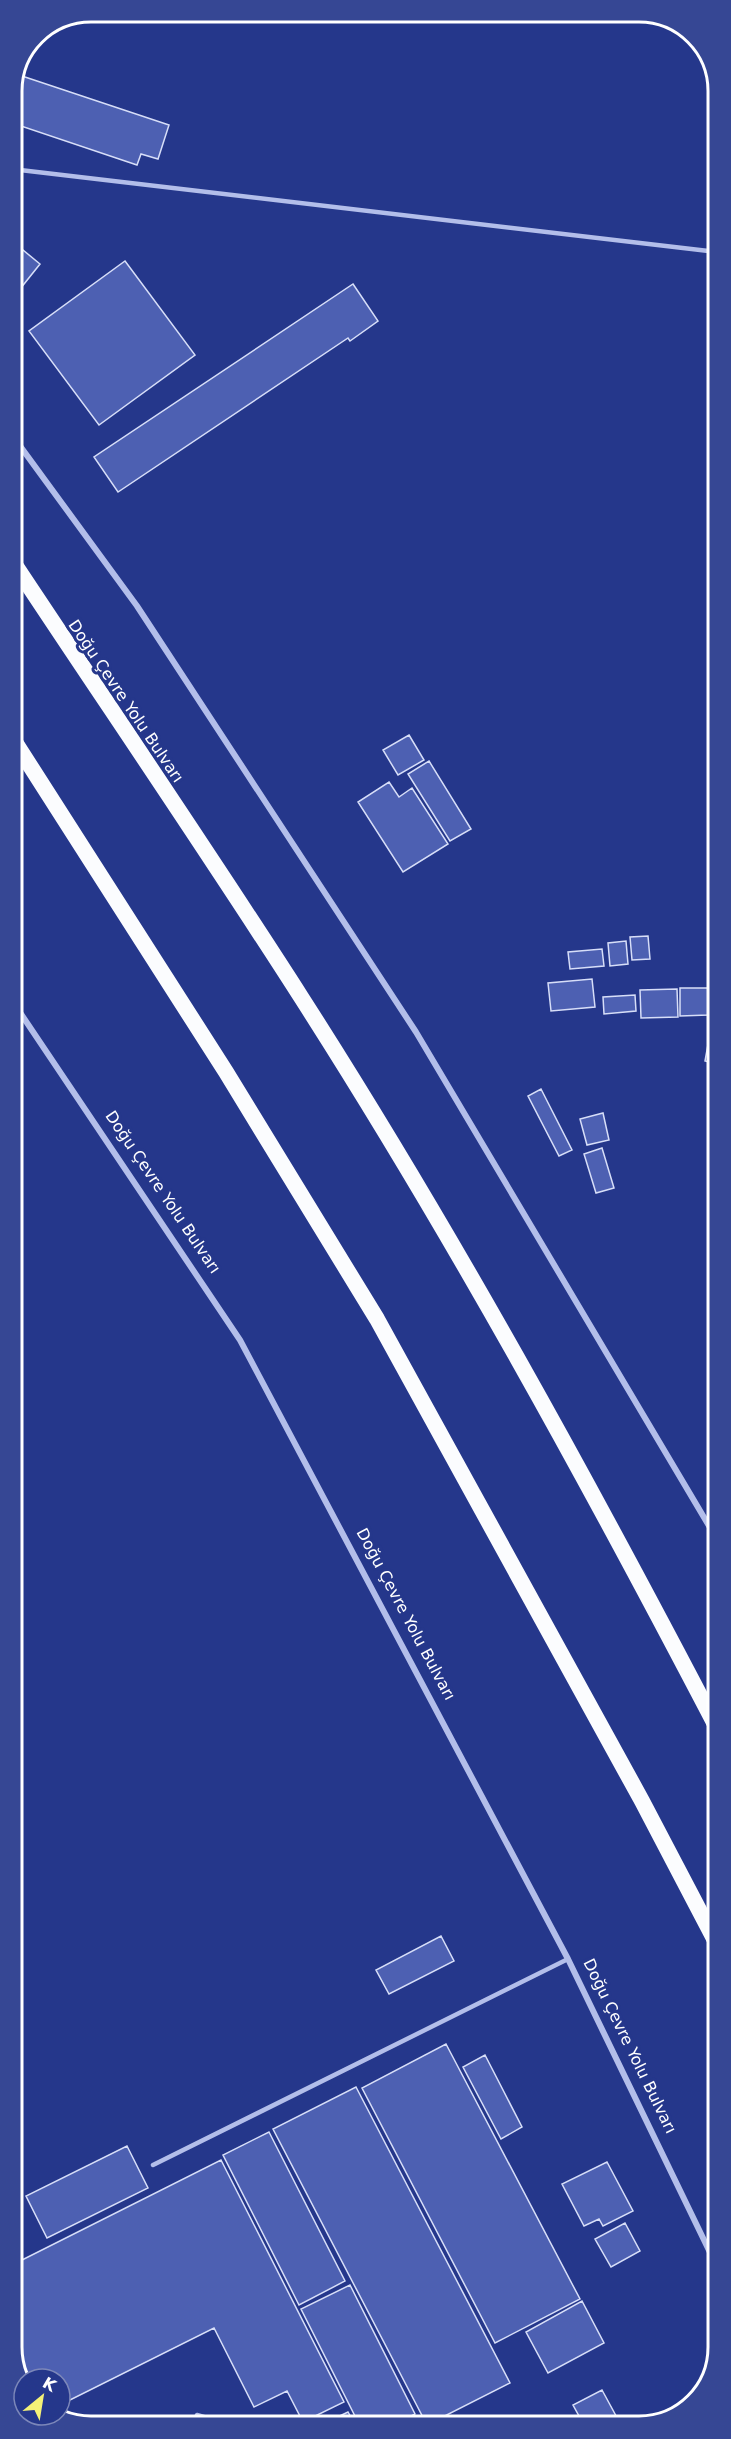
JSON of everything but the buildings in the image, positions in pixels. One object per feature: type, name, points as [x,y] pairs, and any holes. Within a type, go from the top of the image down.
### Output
[{"type":"highway","name":"Doğu Çevre Yolu Bulvarı","points":[[22,576],[301,997],[437,1219],[557,1431],[708,1711]]},
{"type":"highway","points":[[22,753],[226,1072],[377,1319],[591,1708],[708,1929]]},
{"type":"street","points":[[22,449],[137,606],[416,1032],[708,1523]]},
{"type":"street","name":"Doğu Çevre Yolu Bulvarı","points":[[22,1015],[240,1340],[568,1959],[708,2248]]},
{"type":"lane","points":[[22,170],[708,251]]},
{"type":"lane","points":[[153,2165],[568,1959]]}]
